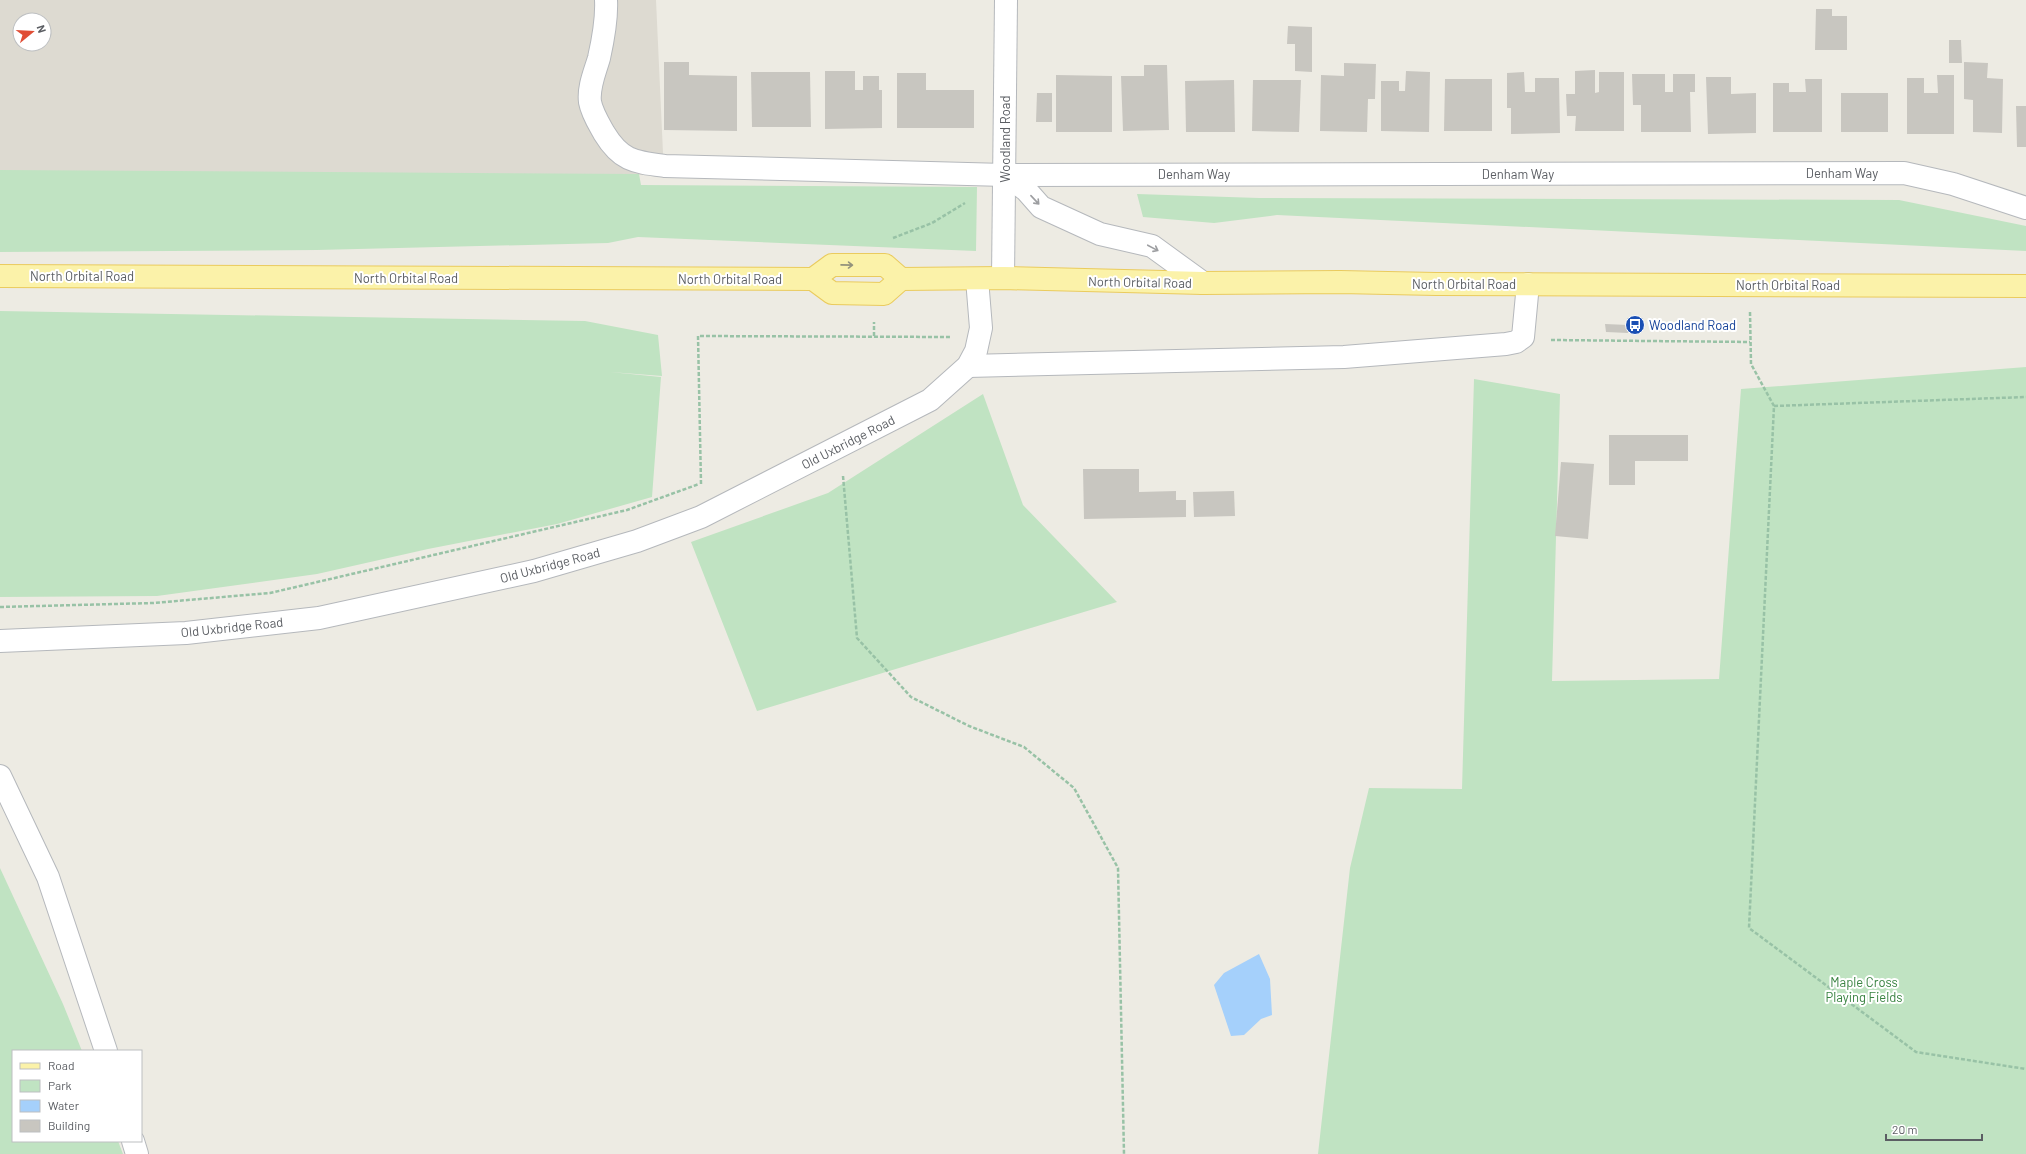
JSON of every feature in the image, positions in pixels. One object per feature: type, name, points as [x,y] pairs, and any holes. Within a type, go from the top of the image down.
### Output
[{"type":"main road","points":[[832,265],[885,265],[901,279],[884,294],[832,293],[813,279],[832,265]]},
{"type":"main road","name":"North Orbital Road","points":[[0,276],[813,279]]},
{"type":"main road","name":"North Orbital Road","points":[[901,279],[1003,278],[1203,283],[1340,282],[2026,286]]},
{"type":"street","name":"Denham Way","points":[[606,0],[607,10],[599,57],[592,82],[590,102],[598,123],[613,148],[631,161],[665,166],[1005,175],[1904,173],[1953,184],[2026,208]]},
{"type":"street","name":"Woodland Road","points":[[1003,278],[1006,0]]},
{"type":"street","points":[[1005,175],[1026,190],[1041,207],[1100,234],[1152,246],[1203,283]]},
{"type":"street","name":"Old Uxbridge Road","points":[[0,642],[186,633],[319,618],[534,571],[636,541],[701,517],[930,400],[968,366],[976,351],[981,328],[977,279]]},
{"type":"street","points":[[968,366],[1344,357],[1506,344],[1516,342],[1524,337],[1528,284]]},
{"type":"street","points":[[0,776],[48,877],[106,1050]]},
{"type":"street","points":[[133,1142],[137,1154]]},
{"type":"path","points":[[1749,284],[1751,364],[1774,406],[1749,928],[1916,1052],[2026,1069]]},
{"type":"path","points":[[1774,406],[2026,397]]},
{"type":"path","points":[[841,445],[857,638],[911,697],[969,726],[1024,747],[1074,788],[1118,868],[1124,1154]]},
{"type":"path","points":[[0,607],[152,603],[270,592],[628,510],[701,484]]},
{"type":"shaded area","points":[[0,0],[656,0],[664,175],[0,171]]},
{"type":"green space","points":[[0,170],[639,174],[641,185],[977,187],[976,251],[638,237],[608,243],[317,250],[0,252]]},
{"type":"green space","points":[[1137,194],[1259,198],[1899,200],[2026,226],[2026,251],[1277,215],[1214,223],[1143,217]]},
{"type":"green space","points":[[0,311],[585,321],[658,335],[662,376],[610,372],[661,377],[652,497],[557,524],[428,549],[317,574],[157,596],[0,597]]},
{"type":"green space","name":"Maple Cross Playing Fields","points":[[2026,367],[2026,1154],[1318,1154],[1350,868],[1369,788],[1462,789],[1474,379],[1560,394],[1552,681],[1719,679],[1741,389]]},
{"type":"green space","points":[[983,394],[1023,505],[1117,602],[757,711],[691,542],[828,493]]},
{"type":"green space","points":[[0,868],[63,1004],[82,1050],[12,1050],[12,1142],[118,1142],[123,1154],[0,1154]]},
{"type":"water","points":[[1259,954],[1270,979],[1272,1015],[1261,1019],[1244,1035],[1231,1036],[1214,985],[1224,973]]},
{"type":"building","points":[[1816,9],[1832,9],[1832,16],[1847,16],[1847,50],[1815,50]]},
{"type":"building","points":[[1288,26],[1312,27],[1312,72],[1295,71],[1295,44],[1287,44]]},
{"type":"building","points":[[1949,40],[1961,40],[1962,63],[1949,63]]},
{"type":"building","points":[[664,62],[689,62],[689,75],[737,76],[737,131],[664,130]]},
{"type":"building","points":[[1964,62],[1988,63],[1987,78],[2003,79],[2002,133],[1973,132],[1973,100],[1964,99]]},
{"type":"building","points":[[1344,63],[1376,64],[1375,99],[1368,99],[1367,132],[1320,131],[1321,75],[1344,76]]},
{"type":"building","points":[[1144,65],[1167,65],[1169,130],[1123,131],[1121,76],[1144,76]]},
{"type":"building","points":[[1595,70],[1595,93],[1599,92],[1599,72],[1624,72],[1624,131],[1575,131],[1576,116],[1567,116],[1566,94],[1575,94],[1575,71]]},
{"type":"building","points":[[825,71],[855,71],[855,90],[863,90],[863,76],[879,76],[879,90],[882,90],[882,128],[825,129]]},
{"type":"building","points":[[1406,71],[1430,72],[1429,132],[1381,131],[1381,81],[1399,81],[1399,91],[1405,91]]},
{"type":"building","points":[[751,72],[810,72],[811,127],[752,127]]},
{"type":"building","points":[[1524,72],[1525,92],[1535,92],[1535,78],[1559,78],[1560,133],[1511,134],[1511,108],[1507,108],[1507,73]]},
{"type":"building","points":[[897,73],[926,73],[926,90],[974,90],[974,128],[897,128]]},
{"type":"building","points":[[1632,74],[1665,74],[1665,92],[1673,92],[1673,74],[1695,74],[1695,92],[1690,92],[1691,132],[1641,132],[1641,105],[1633,105]]},
{"type":"building","points":[[1056,75],[1112,76],[1112,132],[1056,132]]},
{"type":"building","points":[[1937,75],[1954,75],[1954,134],[1907,134],[1907,78],[1924,78],[1924,93],[1938,93]]},
{"type":"building","points":[[1706,77],[1731,77],[1731,94],[1756,93],[1756,133],[1708,134]]},
{"type":"building","points":[[1445,79],[1492,79],[1492,131],[1444,131]]},
{"type":"building","points":[[1805,79],[1822,79],[1822,132],[1773,132],[1773,83],[1789,83],[1789,92],[1806,92]]},
{"type":"building","points":[[1234,80],[1235,132],[1186,132],[1185,81]]},
{"type":"building","points":[[1253,80],[1301,80],[1299,132],[1252,131]]},
{"type":"building","points":[[1037,93],[1052,93],[1052,122],[1036,122]]},
{"type":"building","points":[[1841,93],[1888,93],[1888,132],[1841,132]]},
{"type":"building","points":[[2016,106],[2026,106],[2026,147],[2017,147]]},
{"type":"building","points":[[1605,324],[1628,325],[1628,333],[1606,332]]},
{"type":"building","points":[[1609,435],[1688,435],[1688,461],[1635,461],[1635,485],[1609,485]]},
{"type":"building","points":[[1561,462],[1594,464],[1588,539],[1555,536]]},
{"type":"building","points":[[1083,469],[1139,469],[1139,492],[1176,491],[1176,500],[1186,500],[1186,517],[1084,519]]},
{"type":"building","points":[[1234,491],[1235,516],[1194,517],[1193,492]]},
{"type":"place","name":"Woodland Road","points":[[1635,325]]}]
